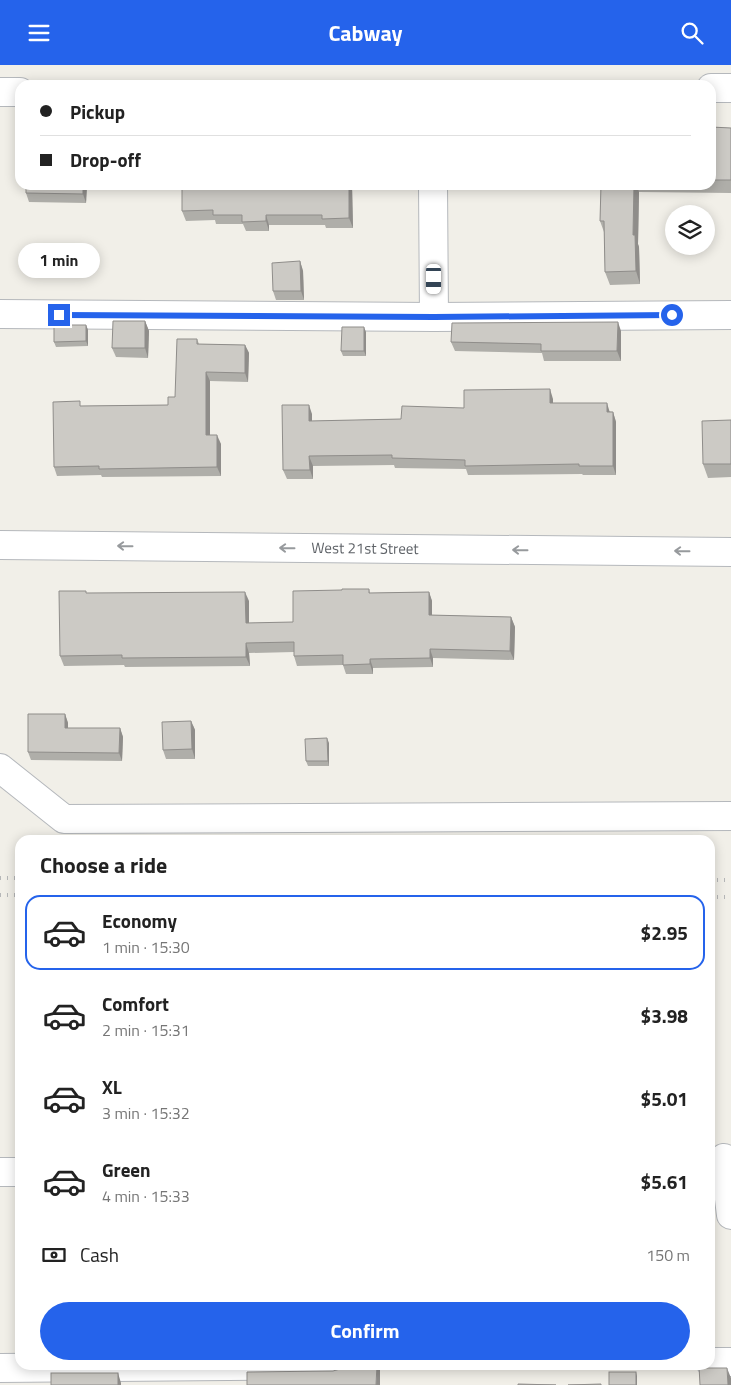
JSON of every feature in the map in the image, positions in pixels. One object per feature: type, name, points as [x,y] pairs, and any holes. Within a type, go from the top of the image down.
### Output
[{"type":"street","points":[[716,88],[731,88]]},
{"type":"street","points":[[0,92],[15,92]]},
{"type":"street","points":[[433,190],[434,317]]},
{"type":"street","points":[[0,314],[434,317],[731,315]]},
{"type":"street","name":"West 21st Street","points":[[0,545],[731,552]]},
{"type":"street","points":[[0,768],[64,819],[731,816]]},
{"type":"street","points":[[722,1158],[731,1215]]},
{"type":"street","points":[[0,1172],[15,1172]]},
{"type":"street","points":[[715,1362],[731,1362]]},
{"type":"street","points":[[0,1368],[15,1368]]},
{"type":"building","points":[[716,127],[731,128],[731,180],[716,180]]},
{"type":"building","points":[[26,190],[83,190],[83,194],[26,193]]},
{"type":"building","points":[[182,190],[349,190],[349,218],[322,219],[322,215],[266,215],[266,221],[242,222],[242,215],[213,215],[213,210],[182,211]]},
{"type":"building","points":[[601,190],[634,190],[633,235],[635,235],[636,271],[605,272],[604,221],[600,221]]},
{"type":"building","points":[[300,261],[301,291],[273,291],[272,263]]},
{"type":"building","points":[[113,321],[145,321],[145,348],[112,348]]},
{"type":"building","points":[[618,322],[617,351],[541,351],[541,344],[451,342],[452,323]]},
{"type":"building","points":[[54,325],[86,325],[86,341],[54,342]]},
{"type":"building","points":[[342,327],[364,327],[364,351],[341,351]]},
{"type":"building","points":[[177,339],[197,339],[197,344],[245,345],[245,373],[206,372],[206,435],[217,435],[217,467],[99,469],[99,466],[54,467],[53,402],[80,401],[80,406],[168,405],[168,397],[175,397]]},
{"type":"building","points":[[550,389],[550,403],[607,403],[607,412],[613,412],[613,466],[579,466],[579,464],[465,466],[465,460],[392,458],[392,455],[309,456],[310,470],[283,470],[282,405],[309,405],[309,421],[401,419],[402,406],[464,408],[464,390]]},
{"type":"building","points":[[731,420],[731,464],[703,464],[702,421]]},
{"type":"building","points":[[369,589],[369,593],[429,592],[429,615],[511,617],[510,651],[430,649],[430,658],[370,659],[370,664],[343,665],[343,655],[294,656],[294,642],[246,643],[246,657],[122,658],[122,655],[60,656],[59,591],[86,591],[86,593],[245,592],[246,623],[293,622],[293,591]]},
{"type":"building","points":[[28,714],[65,714],[65,728],[120,728],[119,753],[28,752]]},
{"type":"building","points":[[191,721],[192,749],[163,750],[162,722]]},
{"type":"building","points":[[327,738],[328,761],[306,761],[305,739]]},
{"type":"building","points":[[727,1368],[728,1385],[700,1385],[699,1370]]},
{"type":"building","points":[[377,1370],[376,1385],[247,1385],[247,1372]]},
{"type":"building","points":[[609,1372],[636,1372],[636,1385],[609,1385]]},
{"type":"building","points":[[51,1373],[118,1373],[118,1385],[51,1385]]},
{"type":"building","points":[[518,1384],[556,1385],[518,1385]]},
{"type":"building","points":[[601,1384],[601,1385],[568,1385]]},
{"type":"railway","points":[[0,878],[15,878]]},
{"type":"railway","points":[[715,880],[731,880]]},
{"type":"railway","points":[[0,895],[15,895]]},
{"type":"railway","points":[[715,897],[731,897]]},
{"type":"route","points":[[59,315],[434,317],[672,315]]}]
